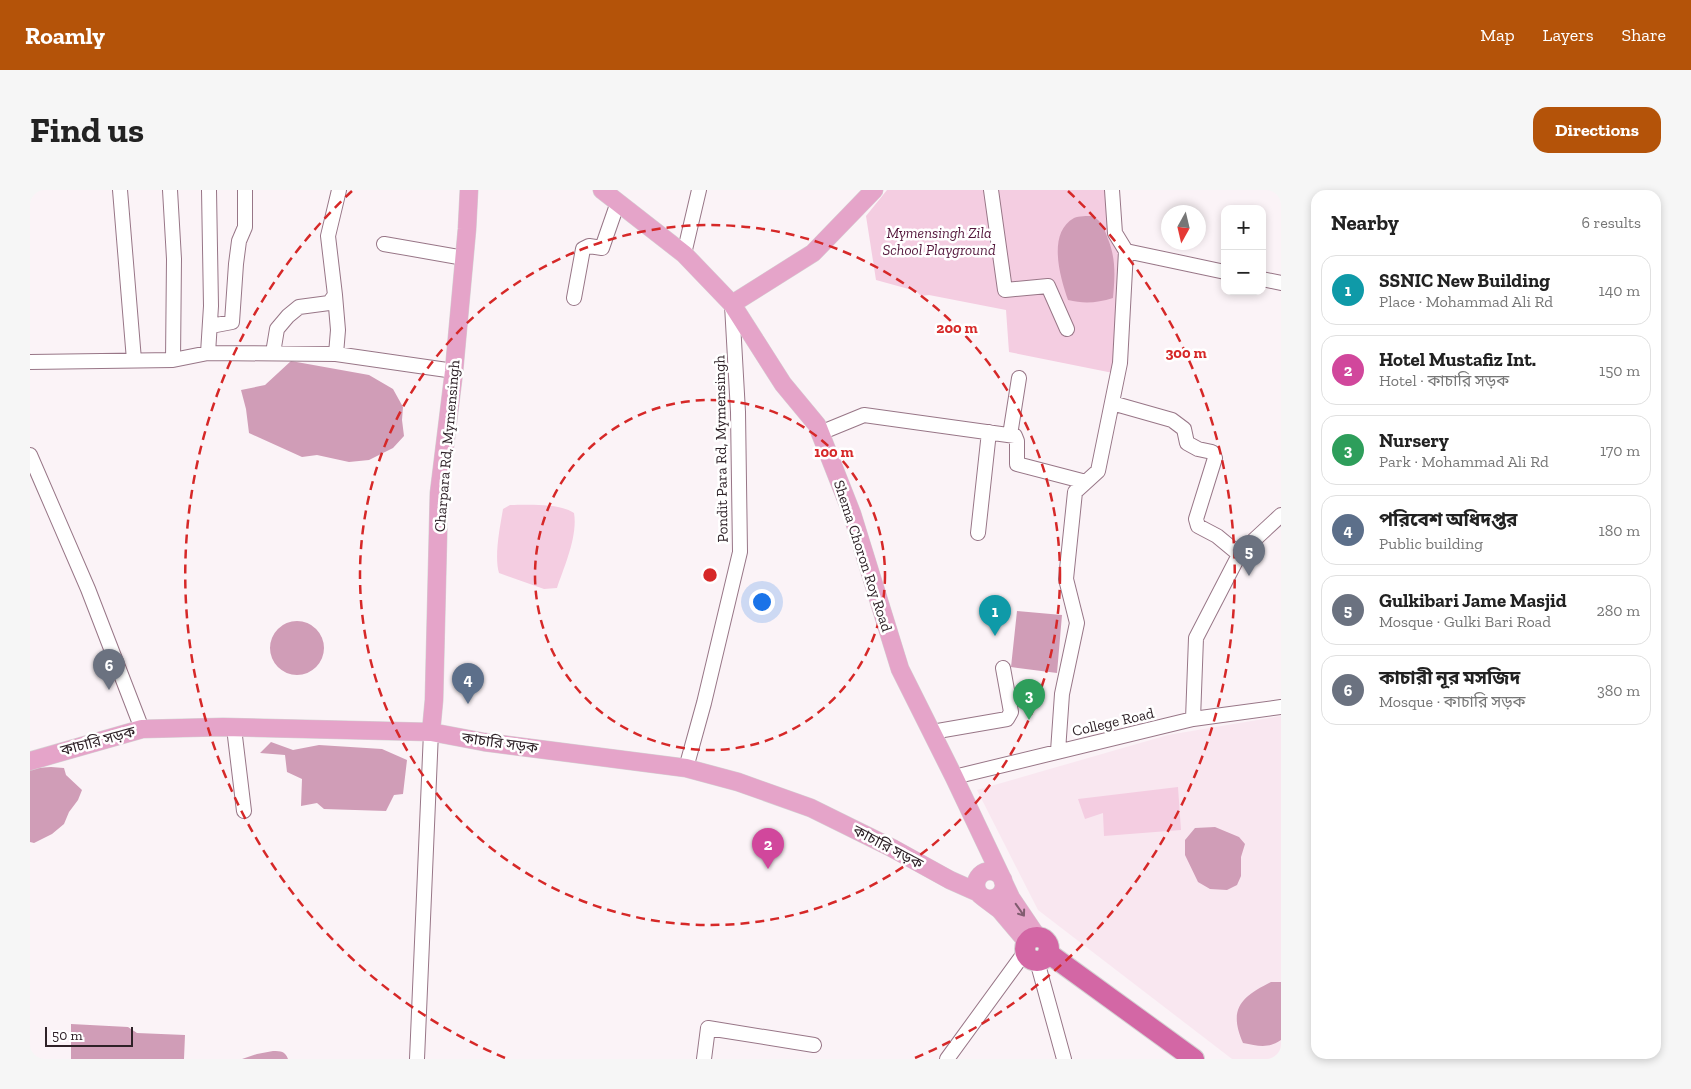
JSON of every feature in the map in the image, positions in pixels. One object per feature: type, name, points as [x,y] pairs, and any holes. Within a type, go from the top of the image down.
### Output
[{"type":"highway","points":[[1035,949],[1194,1059]]},
{"type":"main road","name":"Charpara Rd, Mymensingh","points":[[430,732],[434,700],[439,493],[454,371],[469,190]]},
{"type":"main road","name":"Shema Choron Roy Road","points":[[602,190],[684,254],[732,304],[783,384],[818,425],[852,514],[900,669],[1002,879]]},
{"type":"main road","points":[[732,304],[813,253],[874,190]]},
{"type":"main road","name":"কাচারি সড়ক","points":[[30,761],[142,729],[234,728],[430,732],[484,742],[686,768],[738,782],[811,808],[892,848],[950,880],[981,885],[1000,910],[1035,949]]},
{"type":"main road","name":"Shema Choron Roy Road","points":[[981,885],[987,862],[985,842]]},
{"type":"main road","points":[[1002,879],[1003,890],[998,897],[989,899],[981,885],[994,871],[1002,879],[1035,949]]},
{"type":"street","points":[[120,190],[134,360]]},
{"type":"street","points":[[170,190],[174,259],[173,360]]},
{"type":"street","points":[[208,190],[210,207],[211,326],[208,352]]},
{"type":"street","points":[[211,326],[232,322],[236,264],[239,241],[244,227],[245,190]]},
{"type":"street","points":[[336,354],[338,330],[328,236],[339,190]]},
{"type":"street","points":[[684,254],[700,190]]},
{"type":"street","points":[[991,190],[1005,290],[1048,286],[1067,329]]},
{"type":"street","points":[[1058,751],[1062,694],[1077,623],[1066,579],[1075,492],[1098,471],[1120,363],[1126,251],[1115,233],[1112,190]]},
{"type":"street","points":[[574,298],[583,249],[589,246],[602,248],[618,202]]},
{"type":"street","points":[[384,244],[464,258]]},
{"type":"street","points":[[1126,251],[1221,271]]},
{"type":"street","points":[[1266,280],[1281,283]]},
{"type":"street","points":[[273,352],[277,329],[288,316],[299,307],[329,303],[335,295]]},
{"type":"street","name":"Pondit Para Rd, Mymensingh","points":[[686,768],[740,552],[738,412],[732,304]]},
{"type":"street","points":[[30,362],[173,360],[208,352],[273,352],[336,354],[454,371]]},
{"type":"street","points":[[1010,435],[1019,378]]},
{"type":"street","points":[[1112,403],[1172,420],[1184,429],[1187,443],[1198,449],[1212,452],[1215,458],[1196,519],[1198,526],[1217,536],[1240,555]]},
{"type":"street","points":[[820,432],[864,415],[1010,435],[1015,436],[1017,441],[1017,464],[1086,482]]},
{"type":"street","points":[[978,532],[989,432]]},
{"type":"street","points":[[30,455],[88,589],[142,729]]},
{"type":"street","points":[[1193,719],[1196,638],[1240,555],[1281,515]]},
{"type":"street","points":[[932,732],[1007,719],[1011,712],[1003,668]]},
{"type":"street","name":"College Road","points":[[954,777],[1193,719],[1281,707]]},
{"type":"street","points":[[234,728],[244,811]]},
{"type":"street","points":[[417,1059],[430,732]]},
{"type":"street","points":[[947,1059],[1035,949]]},
{"type":"street","points":[[1035,949],[1064,1059]]},
{"type":"street","points":[[704,1059],[708,1028],[814,1046]]},
{"type":"shaded area","points":[[1093,216],[1104,228],[1111,246],[1114,261],[1113,298],[1090,302],[1068,300],[1059,268],[1058,244],[1066,225],[1074,218]]},
{"type":"shaded area","points":[[291,361],[369,375],[393,389],[403,407],[404,436],[393,448],[369,460],[349,462],[317,455],[302,457],[249,433],[241,390],[265,385]]},
{"type":"shaded area","points":[[1017,611],[1062,615],[1057,673],[1011,667]]},
{"type":"shaded area","points":[[297,621],[307,623],[316,629],[322,638],[324,648],[322,658],[316,667],[307,673],[297,675],[287,673],[278,667],[272,658],[270,648],[272,638],[278,629],[287,623]]},
{"type":"shaded area","points":[[1281,716],[1281,1059],[1232,1059],[1038,910],[977,790],[1168,735]]},
{"type":"shaded area","points":[[271,742],[293,750],[319,745],[382,749],[407,760],[403,794],[394,795],[386,811],[324,809],[317,803],[301,806],[302,779],[287,772],[285,755],[260,753]]},
{"type":"shaded area","points":[[51,767],[64,768],[66,775],[82,790],[64,824],[52,834],[34,843],[30,842],[30,770]]},
{"type":"shaded area","points":[[1215,827],[1239,837],[1245,844],[1241,857],[1241,876],[1237,885],[1227,890],[1210,889],[1198,882],[1185,855],[1185,840],[1195,828]]},
{"type":"shaded area","points":[[1271,982],[1281,982],[1281,1040],[1267,1046],[1243,1043],[1237,1021],[1240,1005],[1252,993]]},
{"type":"shaded area","points":[[71,1024],[128,1027],[137,1033],[185,1035],[184,1059],[71,1059]]},
{"type":"shaded area","points":[[273,1051],[286,1054],[288,1059],[242,1059],[257,1054]]},
{"type":"green space","name":"Mymensingh Zila School Playground","points":[[887,190],[1109,190],[1122,253],[1118,374],[1009,352],[1006,310],[929,295],[921,296],[916,291],[876,280],[866,216]]},
{"type":"green space","points":[[510,505],[552,506],[574,513],[575,522],[572,541],[557,588],[544,589],[499,573],[497,550],[500,524],[503,509]]},
{"type":"green space","points":[[1178,787],[1181,830],[1104,836],[1103,813],[1085,819],[1078,799]]},
{"type":"place","name":"Gulkibari Jame Masjid","points":[[1249,576]]},
{"type":"place","name":"SSNIC New Building","points":[[995,636]]},
{"type":"place","name":"কাচারী নূর মসজিদ","points":[[109,690]]},
{"type":"place","name":"পরিবেশ অধিদপ্তর","points":[[468,704]]},
{"type":"place","name":"Nursery","points":[[1029,720]]},
{"type":"place","name":"Hotel Mustafiz Int.","points":[[768,869]]}]
